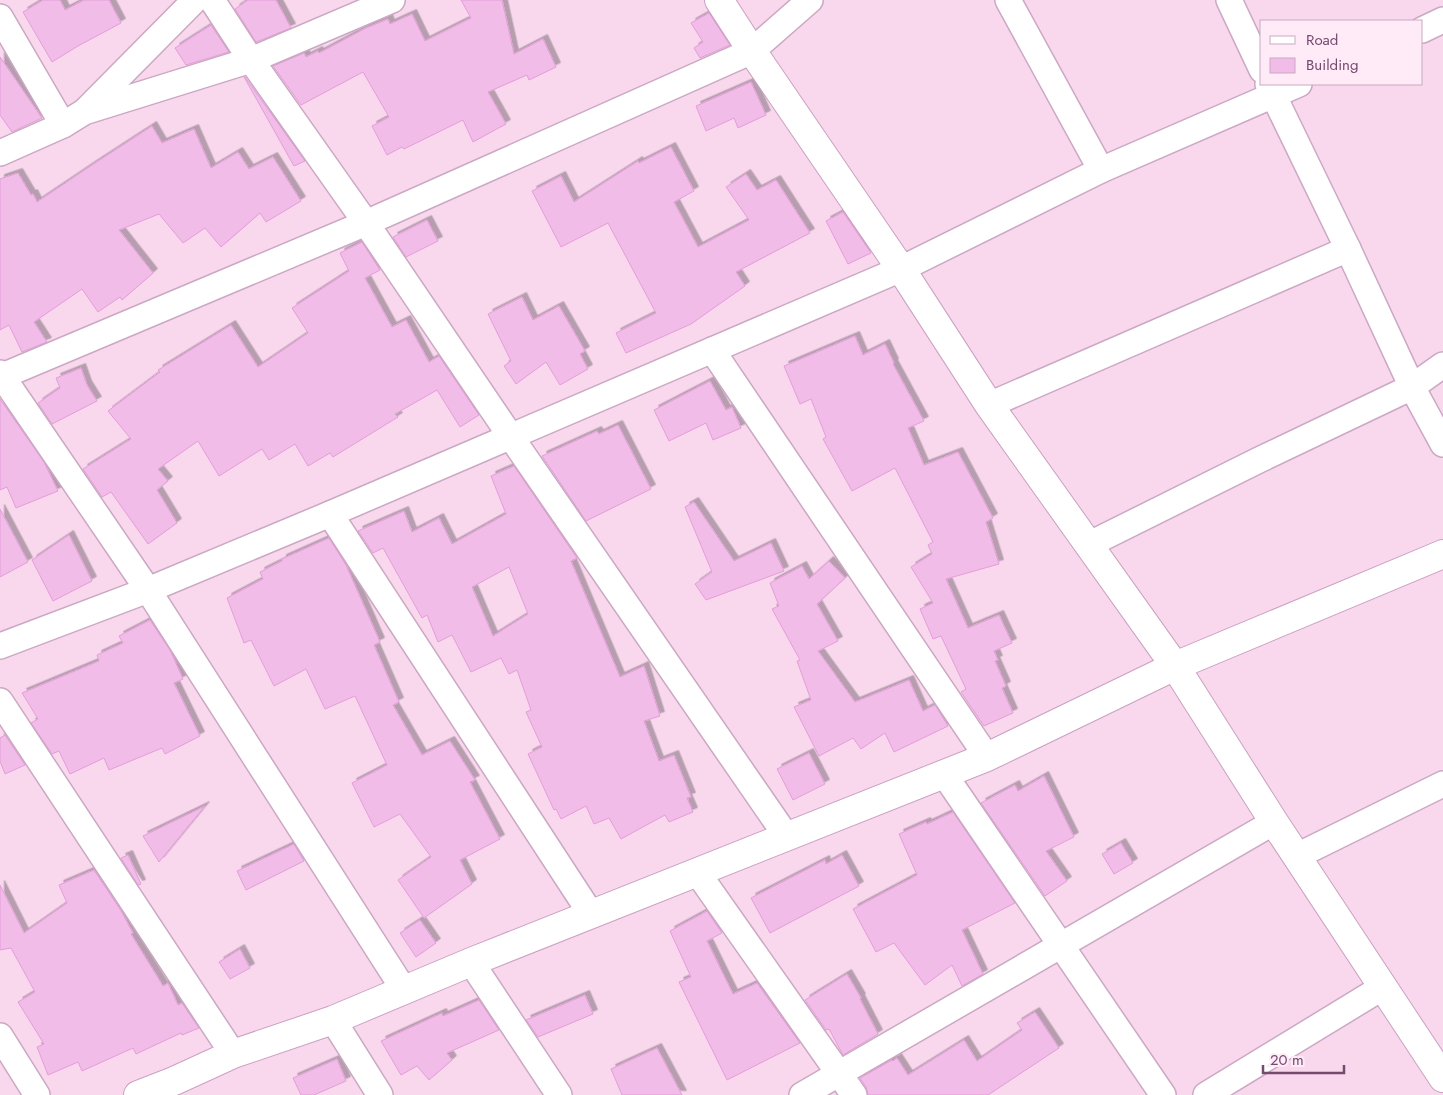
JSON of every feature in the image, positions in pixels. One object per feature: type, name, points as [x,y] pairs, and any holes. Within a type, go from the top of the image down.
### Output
[{"type":"street","points":[[0,153],[63,125],[84,112],[195,0]]},
{"type":"street","points":[[212,0],[251,60],[366,223],[510,437],[787,837]]},
{"type":"street","points":[[84,112],[251,60],[392,0]]},
{"type":"street","points":[[719,0],[901,269],[989,405],[1175,666],[1274,822],[1443,1078]]},
{"type":"street","points":[[404,990],[148,590],[1,376],[366,223],[752,50],[810,0]]},
{"type":"street","points":[[1008,0],[1101,170]]},
{"type":"street","points":[[1229,0],[1260,66]]},
{"type":"street","points":[[0,16],[63,125]]},
{"type":"street","points":[[1423,30],[1443,20]]},
{"type":"street","points":[[0,646],[148,590],[330,514],[901,269],[1101,170],[1271,89],[1293,85]]},
{"type":"street","points":[[1271,89],[1412,387],[1443,444]]},
{"type":"street","points":[[989,405],[1348,250]]},
{"type":"street","points":[[712,350],[987,757]]},
{"type":"street","points":[[1088,545],[1412,387],[1443,365]]},
{"type":"street","points":[[330,514],[591,914]]},
{"type":"street","points":[[138,1095],[179,1088],[233,1054],[333,1020],[471,962],[987,757],[1175,666],[1443,554]]},
{"type":"street","points":[[0,701],[233,1054]]},
{"type":"street","points":[[944,774],[1163,1095]]},
{"type":"street","points":[[1297,856],[1443,784]]},
{"type":"street","points":[[802,1095],[1274,822]]},
{"type":"street","points":[[697,872],[854,1095]]},
{"type":"street","points":[[471,962],[559,1095]]},
{"type":"street","points":[[1206,1095],[1383,987]]},
{"type":"street","points":[[333,1020],[380,1095]]},
{"type":"street","points":[[0,1036],[37,1095]]},
{"type":"shaded area","points":[[0,0],[1443,0],[1443,1095],[0,1095]]},
{"type":"building","points":[[43,0],[60,0],[65,10],[84,0],[109,0],[121,23],[52,62],[23,12]]},
{"type":"building","points":[[248,0],[276,0],[291,28],[256,42],[235,9]]},
{"type":"building","points":[[461,0],[502,0],[514,54],[543,39],[556,67],[529,80],[527,75],[488,92],[506,124],[473,142],[463,120],[404,149],[402,147],[387,155],[372,126],[389,117],[363,72],[301,105],[273,66],[304,53],[306,57],[318,51],[319,53],[366,28],[388,19],[390,24],[412,14],[425,41],[471,18]]},
{"type":"building","points":[[709,13],[730,45],[700,58],[694,48],[703,42],[691,23]]},
{"type":"building","points":[[211,25],[229,52],[186,65],[175,48]]},
{"type":"building","points":[[0,57],[42,118],[12,132],[0,115]]},
{"type":"building","points":[[245,77],[305,161],[294,166]]},
{"type":"building","points":[[751,82],[766,115],[738,128],[734,118],[706,131],[696,106]]},
{"type":"building","points":[[152,126],[162,143],[194,129],[211,168],[238,152],[249,169],[273,157],[301,201],[266,222],[260,213],[221,247],[205,228],[183,243],[159,214],[119,230],[153,273],[122,300],[120,297],[98,312],[82,289],[34,322],[47,342],[22,352],[9,325],[0,330],[0,179],[18,173],[37,202]]},
{"type":"building","points":[[671,147],[694,191],[674,202],[698,247],[749,220],[726,187],[746,174],[757,190],[776,180],[810,233],[736,272],[745,286],[691,324],[626,353],[616,333],[656,313],[608,223],[561,247],[532,191],[561,176],[574,202],[638,161],[639,163]]},
{"type":"building","points":[[843,212],[871,253],[848,264],[826,221]]},
{"type":"building","points":[[427,220],[438,241],[406,257],[393,237]]},
{"type":"building","points":[[362,242],[380,270],[365,278],[392,327],[406,320],[429,362],[439,356],[479,415],[460,427],[437,390],[395,414],[398,417],[333,457],[330,453],[308,466],[295,444],[269,460],[262,449],[219,476],[198,441],[158,469],[168,481],[157,490],[177,523],[148,544],[111,492],[102,497],[83,469],[131,439],[108,411],[160,372],[158,370],[231,325],[258,367],[308,333],[292,308],[349,271],[340,253]]},
{"type":"building","points":[[522,297],[533,320],[559,306],[585,351],[580,354],[588,369],[560,385],[546,362],[516,384],[504,366],[511,361],[488,314]]},
{"type":"building","points":[[855,336],[863,355],[885,344],[893,364],[924,421],[908,428],[924,465],[958,452],[993,518],[986,522],[999,564],[946,579],[968,628],[999,615],[1012,643],[994,651],[998,660],[995,661],[1006,686],[1002,688],[1013,713],[984,726],[961,692],[966,689],[941,636],[933,639],[920,609],[933,603],[911,567],[932,554],[928,545],[933,542],[895,468],[852,491],[823,439],[826,437],[811,399],[800,404],[784,366]]},
{"type":"building","points":[[81,368],[87,385],[97,401],[52,424],[38,403],[60,388],[56,378]]},
{"type":"building","points":[[710,381],[726,410],[732,407],[741,428],[713,440],[706,423],[669,441],[654,410]]},
{"type":"building","points":[[0,399],[44,462],[58,491],[16,508],[7,487],[0,490]]},
{"type":"building","points":[[618,425],[651,489],[586,521],[542,456],[597,431],[599,434]]},
{"type":"building","points":[[514,466],[577,558],[571,561],[620,677],[644,666],[660,716],[644,721],[659,761],[674,755],[691,797],[687,798],[693,812],[669,822],[665,815],[621,839],[609,818],[594,824],[586,806],[561,819],[556,809],[554,810],[528,754],[542,747],[526,712],[531,710],[517,670],[509,674],[501,658],[471,672],[452,635],[438,642],[427,615],[422,618],[383,548],[373,553],[358,531],[404,511],[412,532],[439,518],[452,544],[506,514],[491,476]],"holes":[[[509,567],[528,614],[493,636],[472,587]]]},
{"type":"building","points":[[694,502],[734,561],[771,543],[784,571],[706,600],[695,584],[712,572],[685,507]]},
{"type":"building","points":[[0,509],[28,562],[0,577]]},
{"type":"building","points":[[69,535],[92,581],[53,601],[32,560]]},
{"type":"building","points":[[329,538],[346,565],[380,642],[374,645],[399,702],[393,705],[422,755],[450,741],[475,780],[470,782],[500,839],[460,860],[472,884],[424,918],[398,880],[431,857],[400,814],[374,827],[352,783],[387,765],[355,696],[325,709],[306,669],[274,686],[251,640],[244,643],[227,598],[263,579],[260,572],[282,561],[282,559]]},
{"type":"building","points":[[829,561],[845,578],[817,604],[838,641],[818,651],[855,702],[909,680],[923,711],[935,705],[948,726],[894,752],[885,733],[861,749],[853,738],[819,756],[794,707],[811,700],[797,661],[800,660],[772,609],[779,606],[770,583],[802,566],[809,579]]},
{"type":"building","points":[[150,620],[170,650],[183,679],[174,683],[200,736],[165,754],[162,748],[109,770],[104,758],[70,774],[59,751],[52,754],[31,723],[38,719],[22,693],[99,661],[97,655],[123,643],[119,636]]},
{"type":"building","points":[[5,735],[25,765],[5,774],[0,761],[0,738]]},
{"type":"building","points":[[809,753],[825,784],[793,800],[777,769]]},
{"type":"building","points":[[1044,776],[1074,837],[1046,851],[1067,881],[1045,896],[981,803],[1015,785],[1018,791]]},
{"type":"building","points":[[205,806],[159,862],[143,836]]},
{"type":"building","points":[[953,812],[1015,903],[962,930],[983,974],[962,986],[952,965],[925,985],[894,943],[876,952],[853,909],[917,875],[899,834]]},
{"type":"building","points":[[1121,843],[1133,863],[1114,874],[1102,854]]},
{"type":"building","points":[[294,844],[304,861],[246,890],[237,871]]},
{"type":"building","points":[[128,855],[141,884],[138,885],[121,858]]},
{"type":"building","points":[[842,855],[859,886],[770,933],[751,898],[825,860],[826,864]]},
{"type":"building","points":[[94,870],[120,909],[133,933],[131,934],[163,986],[168,983],[178,1005],[182,1003],[199,1028],[182,1035],[181,1033],[136,1054],[133,1048],[82,1071],[78,1062],[48,1075],[37,1047],[44,1044],[18,1002],[35,992],[11,948],[0,950],[0,885],[24,933],[67,903],[59,885]]},
{"type":"building","points":[[707,911],[722,933],[707,941],[733,994],[757,983],[800,1043],[727,1080],[679,982],[691,977],[670,931]]},
{"type":"building","points":[[420,920],[436,943],[416,957],[400,933]]},
{"type":"building","points":[[240,949],[250,968],[230,979],[219,962]]},
{"type":"building","points":[[847,974],[878,1034],[843,1055],[829,1029],[826,1030],[805,1000]]},
{"type":"building","points":[[585,995],[593,1014],[538,1037],[526,1020]]},
{"type":"building","points":[[479,1000],[499,1030],[447,1053],[452,1060],[429,1080],[417,1066],[401,1075],[381,1041],[442,1013],[443,1016]]},
{"type":"building","points":[[1035,1012],[1059,1048],[988,1095],[868,1095],[866,1087],[860,1078],[897,1058],[908,1075],[964,1040],[977,1061],[1022,1030],[1017,1023]]},
{"type":"building","points":[[657,1048],[682,1095],[622,1095],[611,1069]]},
{"type":"building","points":[[337,1059],[346,1081],[314,1095],[301,1095],[293,1078]]}]
